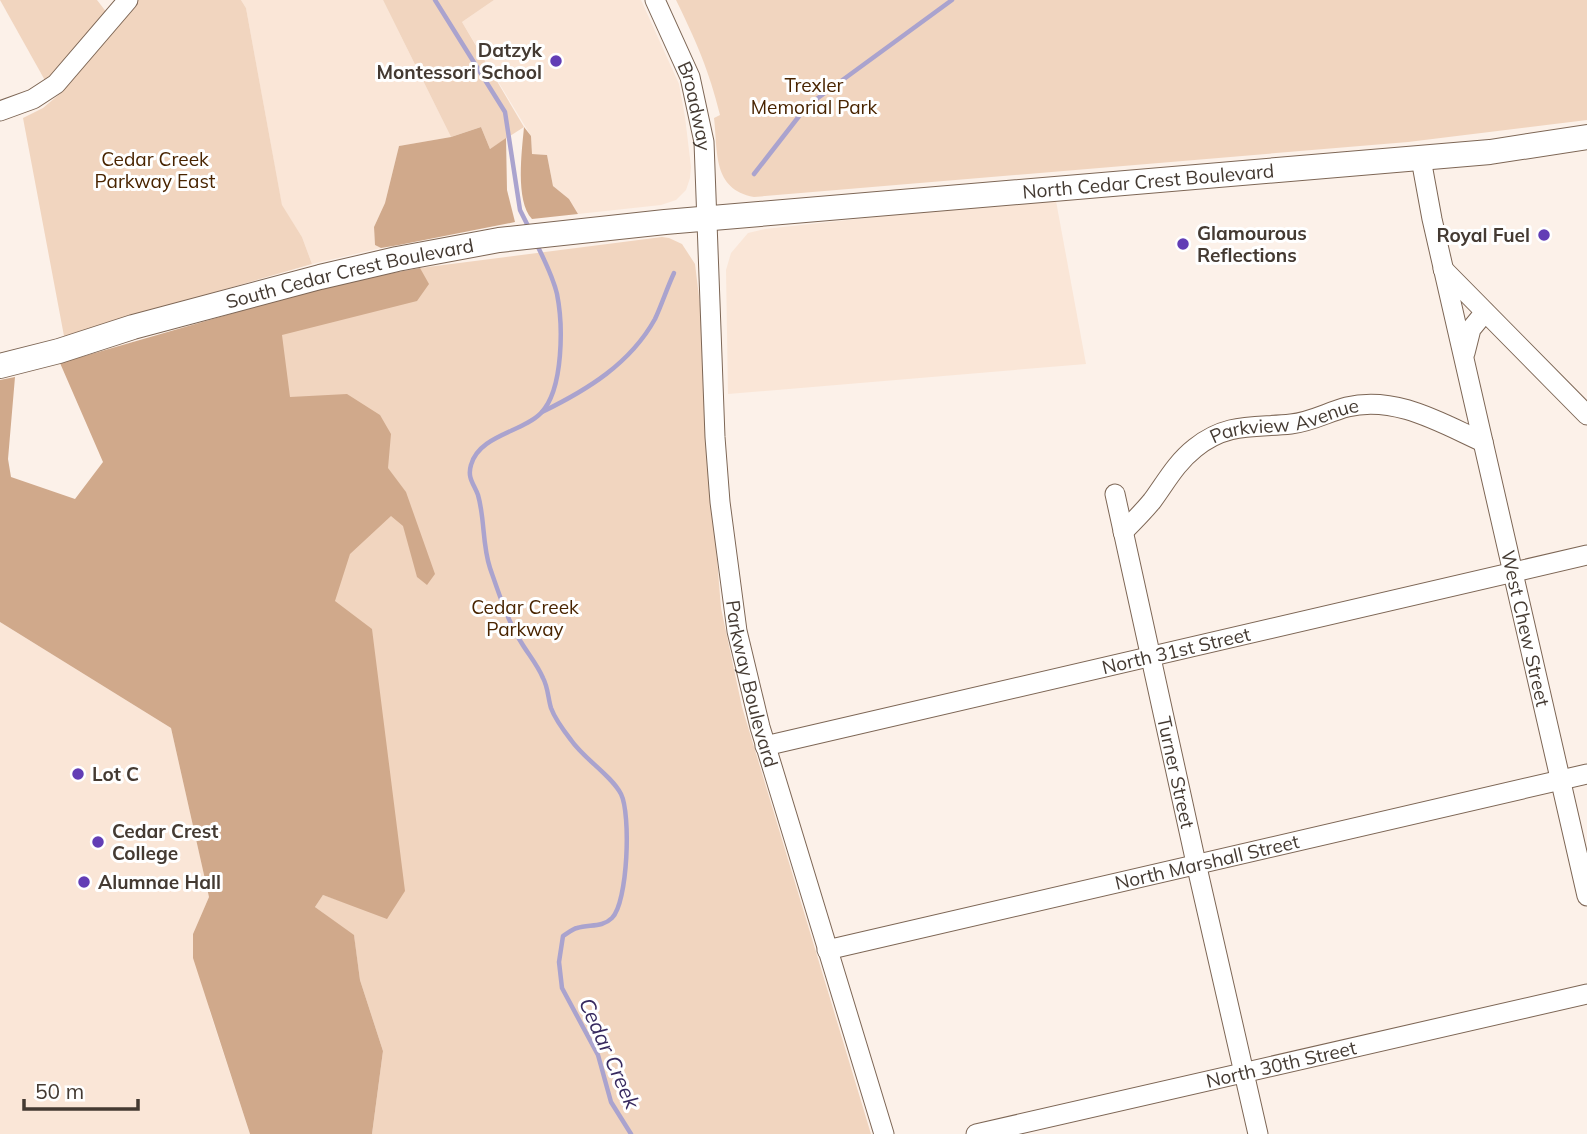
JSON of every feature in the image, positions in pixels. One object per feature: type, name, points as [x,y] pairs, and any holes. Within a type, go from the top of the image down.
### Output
[{"type":"main road","name":"North Cedar Crest Boulevard","points":[[708,218],[1421,159],[1490,152],[1587,137]]},
{"type":"main road","name":"South Cedar Crest Boulevard","points":[[0,366],[320,276],[397,258],[499,240],[708,218]]},
{"type":"street","points":[[0,111],[33,100],[56,83],[128,0]]},
{"type":"street","name":"Broadway","points":[[655,0],[691,77],[699,109],[704,142],[708,218]]},
{"type":"street","name":"West Chew Street","points":[[1421,159],[1443,269],[1587,896]]},
{"type":"street","name":"Parkway Boulevard","points":[[708,218],[715,437],[720,502],[737,631],[749,690],[765,746],[884,1134]]},
{"type":"street","points":[[1443,269],[1587,415]]},
{"type":"street","name":"West Chew Street","points":[[1464,361],[1471,329],[1485,312]]},
{"type":"street","name":"Parkview Avenue","points":[[1123,532],[1151,502],[1175,466],[1198,446],[1244,425],[1291,424],[1348,407],[1384,404],[1412,411],[1483,442]]},
{"type":"street","name":"Turner Street","points":[[1115,494],[1258,1134]]},
{"type":"street","name":"North 31st Street","points":[[765,746],[1587,555]]},
{"type":"street","name":"North Marshall Street","points":[[827,950],[1587,774]]},
{"type":"street","name":"North 30th Street","points":[[976,1134],[1587,994]]},
{"type":"shaded area","points":[[241,0],[383,0],[451,137],[399,146],[385,203],[374,227],[375,245],[381,248],[312,264],[302,237],[282,206],[246,8]]},
{"type":"shaded area","points":[[494,0],[641,0],[679,84],[685,117],[690,178],[686,190],[676,200],[661,205],[578,214],[569,199],[553,186],[547,155],[532,154],[531,136],[462,22]]},
{"type":"shaded area","points":[[481,127],[490,149],[506,138],[507,190],[515,222],[381,248],[375,245],[374,227],[385,203],[399,146],[451,137]]},
{"type":"shaded area","points":[[524,127],[531,136],[532,154],[547,155],[553,186],[569,199],[578,214],[532,219],[527,211],[521,188]]},
{"type":"shaded area","points":[[1056,201],[1086,364],[728,394],[726,270],[731,253],[748,233],[957,208]]},
{"type":"shaded area","points":[[420,268],[429,284],[417,301],[282,335],[290,397],[347,394],[380,415],[391,434],[388,468],[406,492],[435,574],[427,585],[417,577],[403,526],[391,516],[350,554],[335,601],[372,629],[405,891],[387,919],[323,895],[315,907],[354,935],[360,980],[383,1051],[372,1134],[250,1134],[193,958],[193,934],[209,897],[171,728],[0,622],[0,380],[15,377],[8,459],[11,477],[75,499],[103,462],[60,363],[338,283]]},
{"type":"shaded area","name":"Cedar Crest College","points":[[0,622],[171,728],[209,897],[193,934],[210,1012],[250,1134],[0,1134]]},
{"type":"green space","points":[[0,0],[97,0],[107,13],[47,84]]},
{"type":"green space","name":"Cedar Creek Parkway East","points":[[138,0],[241,0],[246,8],[282,205],[302,237],[312,264],[64,336],[23,118],[43,108],[62,92]]},
{"type":"green space","points":[[383,0],[494,0],[462,22],[524,127],[490,149],[481,127],[451,137]]},
{"type":"green space","name":"Trexler Memorial Park","points":[[676,0],[1587,0],[1587,120],[1408,142],[754,197],[740,193],[731,186],[720,167],[714,118],[720,115],[716,99],[701,56]]},
{"type":"green space","name":"Cedar Creek Parkway","points":[[662,237],[682,244],[695,264],[702,321],[705,410],[721,608],[742,707],[871,1134],[372,1134],[383,1051],[360,980],[354,936],[315,907],[323,895],[352,905],[281,408],[265,336],[338,283],[420,268]]},
{"type":"waterway","name":"Cedar Creek","points":[[435,0],[505,112],[520,210],[529,228]]},
{"type":"waterway","points":[[754,174],[807,106],[952,0]]},
{"type":"waterway","name":"Cedar Creek","points":[[537,245],[553,281],[559,307],[560,356],[554,388],[541,413],[483,447],[471,465],[470,474],[480,504],[487,559],[512,625],[541,673],[557,721],[576,747],[617,787],[624,804],[627,838],[625,877],[617,909],[612,918],[604,923],[575,929],[563,936],[559,962],[562,988],[598,1055],[611,1102],[631,1134]]},
{"type":"waterway","points":[[542,412],[591,385],[633,349],[655,319],[674,273]]},
{"type":"place","name":"Datzyk Montessori School","points":[[556,61]]},
{"type":"place","name":"Royal Fuel","points":[[1544,235]]},
{"type":"place","name":"Glamourous Reflections","points":[[1183,244]]},
{"type":"place","name":"Lot C","points":[[78,774]]},
{"type":"place","name":"Cedar Crest College","points":[[98,842]]},
{"type":"place","name":"Alumnae Hall","points":[[84,882]]}]
